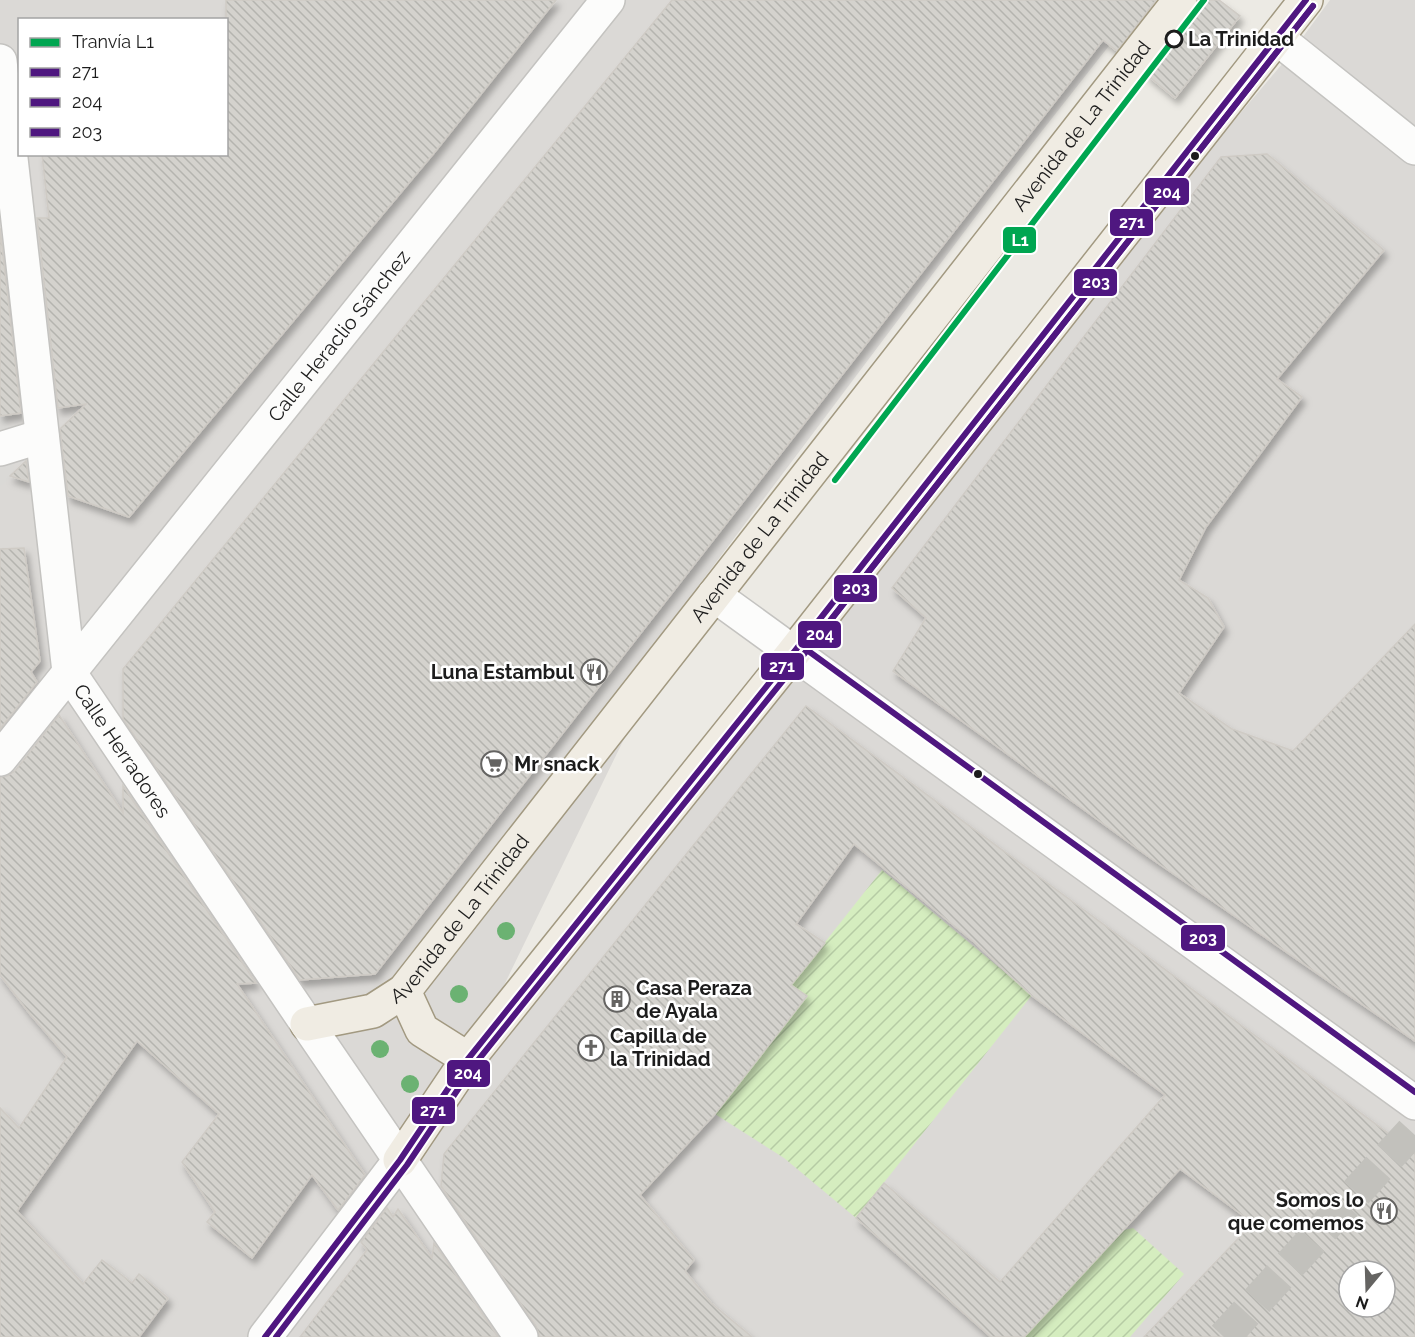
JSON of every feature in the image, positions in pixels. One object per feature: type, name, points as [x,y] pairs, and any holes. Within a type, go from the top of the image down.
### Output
[{"type":"main road","name":"Avenida de La Trinidad","points":[[307,1024],[373,1011],[404,991],[1180,0]]},
{"type":"main road","points":[[399,1160],[468,1059],[794,652],[1306,0]]},
{"type":"main road","points":[[404,991],[422,1030],[468,1059]]},
{"type":"street","name":"Calle Heraclio Sánchez","points":[[0,759],[608,0]]},
{"type":"street","points":[[1277,38],[1415,148]]},
{"type":"street","name":"Calle Herradores","points":[[0,61],[69,672],[521,1337]]},
{"type":"street","points":[[0,449],[42,436]]},
{"type":"street","points":[[714,595],[1415,1103]]},
{"type":"street","points":[[265,1337],[399,1160]]},
{"type":"shaded area","points":[[0,0],[1145,0],[1001,183],[699,585],[470,1055],[1159,209],[1289,56],[1330,0],[1415,0],[1415,1337],[0,1337]]},
{"type":"shaded area","points":[[7,415],[14,473],[0,486],[0,416]]},
{"type":"green space","points":[[882,870],[1032,995],[856,1218],[784,1158],[715,1114],[806,996],[791,985]]},
{"type":"green space","points":[[1133,1228],[1184,1274],[1130,1337],[1024,1337],[1124,1230]]},
{"type":"building","points":[[226,0],[556,0],[434,153],[129,517],[68,496],[60,429],[86,404],[58,408],[37,218],[49,218],[42,156],[228,156],[228,18],[226,18]]},
{"type":"building","points":[[672,0],[1156,0],[1117,51],[1103,40],[375,974],[300,980],[123,719],[123,669]]},
{"type":"building","name":"La Trinidad","points":[[1198,0],[1219,0],[1240,16],[1175,98],[1146,74],[1195,12]]},
{"type":"building","points":[[1267,154],[1384,250],[1277,379],[1302,397],[1206,527],[1179,580],[1208,598],[1224,627],[1179,693],[1232,729],[1293,751],[1415,624],[1415,1041],[1149,857],[893,671],[926,618],[892,588],[1221,157]]},
{"type":"building","points":[[0,228],[21,413],[0,416]]},
{"type":"building","points":[[26,461],[29,482],[10,476]]},
{"type":"building","points":[[24,548],[40,661],[31,672],[37,682],[0,729],[0,549]]},
{"type":"building","points":[[806,706],[1415,1153],[1415,1337],[1144,1337],[1253,1223],[1180,1169],[1024,1337],[991,1337],[856,1218],[884,1183],[1000,1282],[1165,1095],[1031,995],[974,942],[854,844],[796,924],[825,943],[791,985],[807,996],[715,1114],[640,1195],[694,1260],[685,1271],[711,1303],[752,1337],[540,1337],[536,1326],[441,1186],[444,1154]]},
{"type":"building","points":[[59,715],[123,813],[123,786],[256,983],[237,984],[365,1175],[338,1210],[312,1175],[252,1258],[207,1222],[215,1212],[182,1162],[219,1114],[137,1041],[17,1211],[83,1284],[102,1260],[132,1283],[139,1274],[168,1298],[139,1337],[0,1337],[0,1108],[19,1128],[67,1057],[0,975],[0,777],[15,771]]},
{"type":"building","points":[[387,1208],[393,1217],[398,1209],[432,1258],[434,1243],[498,1337],[300,1337],[367,1250],[361,1242]]},
{"type":"tunnel","points":[[1224,1337],[1415,1128]]},
{"type":"tram line","name":"L1","points":[[835,480],[1204,0]]},
{"type":"transit line","name":"271","points":[[265,1337],[400,1160],[468,1059],[794,652],[1306,0]]},
{"type":"transit line","name":"204","points":[[276,1337],[407,1165],[475,1064],[801,658],[1313,6]]},
{"type":"transit line","name":"203","points":[[1313,6],[807,650],[1415,1092]]},
{"type":"place","name":"La Trinidad","points":[[1174,39]]},
{"type":"place","name":"Luna Estambul","points":[[594,672]]},
{"type":"place","name":"Mr snack","points":[[494,764]]},
{"type":"place","name":"Casa Peraza de Ayala","points":[[617,999]]},
{"type":"place","name":"Capilla de la Trinidad","points":[[591,1048]]},
{"type":"place","name":"Somos lo que comemos","points":[[1384,1211]]}]
